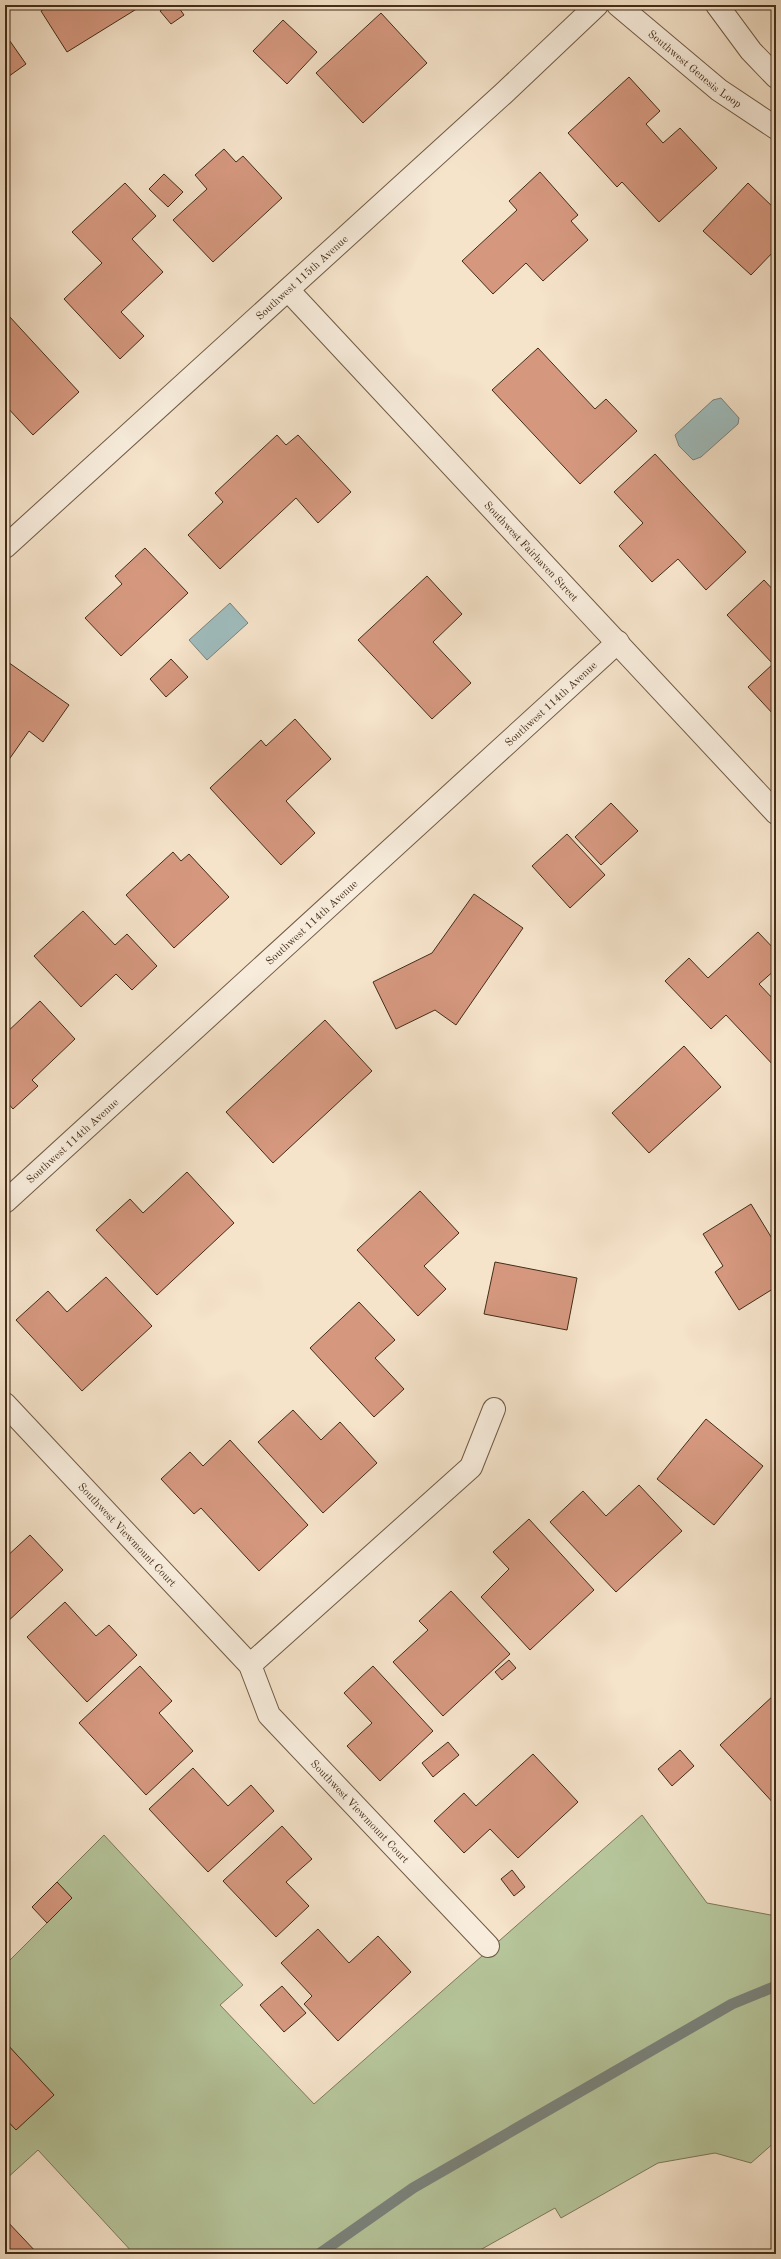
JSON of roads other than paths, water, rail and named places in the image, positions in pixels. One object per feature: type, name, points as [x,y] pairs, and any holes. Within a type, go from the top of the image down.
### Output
[{"type":"street","name":"Southwest 115th Avenue","points":[[5,547],[503,94],[597,5]]},
{"type":"street","name":"Southwest Genesis Loop","points":[[618,5],[719,90],[776,128]]},
{"type":"street","points":[[717,5],[751,52],[776,76]]},
{"type":"street","name":"Southwest Fairhaven Street","points":[[288,290],[776,812]]},
{"type":"street","name":"Southwest 114th Avenue","points":[[5,1202],[618,642]]},
{"type":"street","name":"Southwest Viewmount Court","points":[[5,1404],[250,1665],[269,1715],[488,1946]]},
{"type":"street","points":[[250,1665],[471,1466],[494,1409]]},
{"type":"water","points":[[721,398],[739,418],[738,424],[701,457],[693,460],[679,446],[675,435],[713,400]]},
{"type":"water","points":[[230,603],[248,623],[207,660],[189,640]]},
{"type":"waterway","points":[[319,2254],[413,2188],[732,2004],[776,1986]]}]
